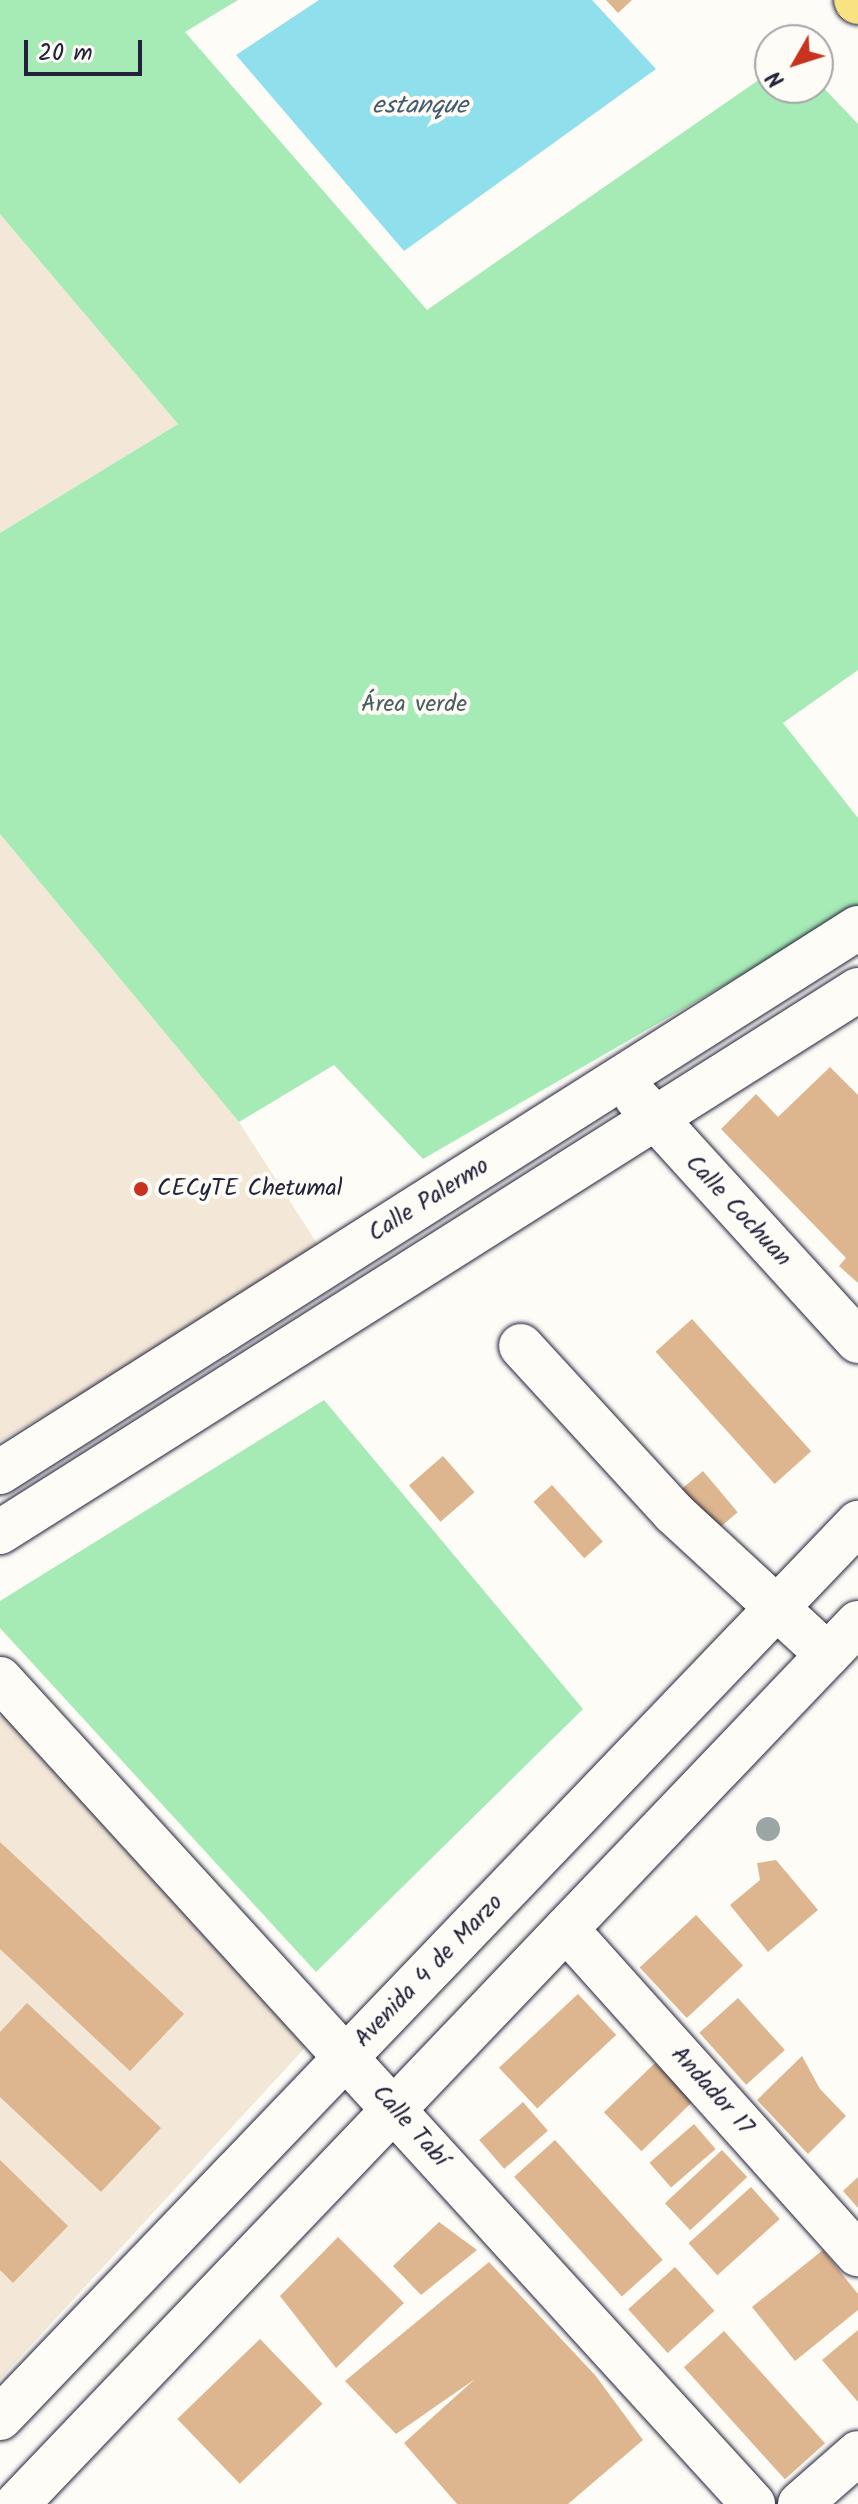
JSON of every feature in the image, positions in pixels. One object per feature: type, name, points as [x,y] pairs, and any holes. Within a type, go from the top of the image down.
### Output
[{"type":"street","name":"Calle Palermo","points":[[0,1472],[858,928]]},
{"type":"street","points":[[0,1532],[858,990]]},
{"type":"street","name":"Calle Cochuan","points":[[622,1078],[653,1119],[858,1341]]},
{"type":"street","points":[[521,1346],[674,1513],[828,1655]]},
{"type":"street","name":"Avenida 4 de Marzo","points":[[0,2418],[858,1523]]},
{"type":"street","points":[[17,2504],[858,1623]]},
{"type":"street","name":"Calle Tabí","points":[[0,1679],[753,2504]]},
{"type":"street","name":"Andador 17","points":[[566,1929],[858,2254]]},
{"type":"street","points":[[800,2504],[858,2453]]},
{"type":"shaded area","points":[[0,214],[178,424],[0,533]]},
{"type":"shaded area","name":"CECyTE Chetumal","points":[[0,834],[239,1122],[325,1256],[0,1441]]},
{"type":"shaded area","points":[[8,1712],[314,2038],[0,2379],[0,1717]]},
{"type":"green space","name":"Área verde","points":[[0,0],[238,0],[185,32],[427,310],[754,83],[754,104],[834,104],[834,99],[858,124],[858,670],[783,723],[858,818],[858,908],[423,1159],[334,1065],[239,1122],[0,834],[0,533],[178,424],[0,214]]},
{"type":"green space","points":[[324,1400],[583,1709],[316,1972],[0,1628],[0,1601]]},
{"type":"water","name":"estanque","points":[[319,0],[592,0],[656,69],[404,251],[236,55]]},
{"type":"building","points":[[606,0],[632,0],[618,13]]},
{"type":"building","points":[[830,1067],[858,1095],[858,1283],[839,1266],[846,1258],[721,1129],[756,1094],[778,1117]]},
{"type":"building","points":[[692,1319],[811,1451],[775,1484],[656,1352]]},
{"type":"building","points":[[443,1456],[474,1492],[441,1522],[409,1486]]},
{"type":"building","points":[[703,1471],[738,1512],[711,1535],[676,1493]]},
{"type":"building","points":[[552,1485],[603,1541],[584,1558],[533,1502]]},
{"type":"building","points":[[0,1842],[184,2014],[130,2071],[0,1949]]},
{"type":"building","points":[[776,1860],[818,1910],[768,1952],[730,1905],[760,1880],[757,1863]]},
{"type":"building","points":[[696,1915],[743,1965],[687,2018],[640,1968]]},
{"type":"building","points":[[578,1994],[616,2035],[537,2109],[499,2068]]},
{"type":"building","points":[[738,1998],[785,2050],[746,2085],[699,2033]]},
{"type":"building","points":[[27,2003],[161,2128],[101,2192],[0,2097],[0,2032]]},
{"type":"building","points":[[802,2056],[820,2089],[846,2116],[808,2154],[757,2100]]},
{"type":"building","points":[[655,2063],[693,2102],[641,2151],[604,2112]]},
{"type":"building","points":[[523,2102],[548,2131],[504,2169],[479,2140]]},
{"type":"building","points":[[694,2124],[716,2149],[671,2188],[649,2163]]},
{"type":"building","points":[[555,2140],[663,2260],[622,2296],[514,2177]]},
{"type":"building","points":[[722,2150],[747,2177],[690,2230],[665,2203]]},
{"type":"building","points":[[0,2160],[68,2226],[13,2283],[0,2270]]},
{"type":"building","points":[[858,2177],[858,2208],[843,2191]]},
{"type":"building","points":[[751,2187],[780,2219],[717,2275],[689,2243]]},
{"type":"building","points":[[439,2222],[477,2250],[421,2295],[393,2266]]},
{"type":"building","points":[[338,2237],[404,2303],[336,2368],[280,2296]]},
{"type":"building","points":[[823,2250],[858,2294],[858,2310],[795,2361],[752,2307]]},
{"type":"building","points":[[489,2262],[595,2375],[643,2440],[568,2504],[457,2504],[404,2443],[475,2379],[396,2434],[345,2381]]},
{"type":"building","points":[[675,2267],[714,2311],[668,2353],[628,2309]]},
{"type":"building","points":[[858,2330],[858,2402],[822,2360]]},
{"type":"building","points":[[724,2331],[825,2443],[785,2479],[684,2367]]},
{"type":"building","points":[[260,2339],[323,2404],[240,2484],[177,2419]]},
{"type":"place","name":"CECyTE Chetumal","points":[[141,1189]]}]
